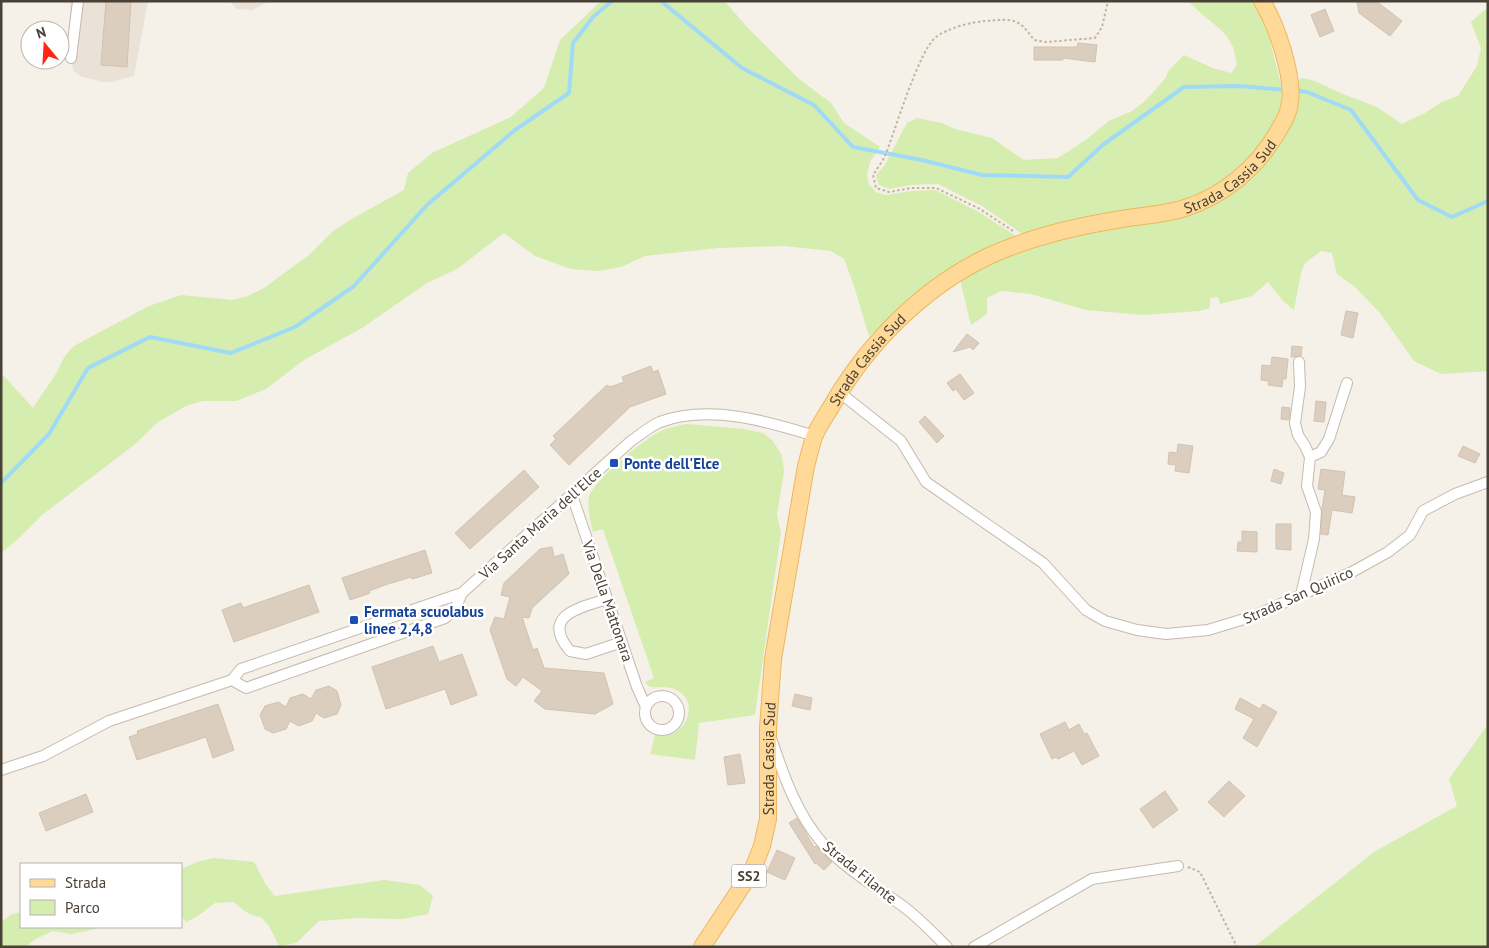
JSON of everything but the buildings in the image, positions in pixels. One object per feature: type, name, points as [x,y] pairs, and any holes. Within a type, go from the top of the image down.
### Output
[{"type":"main road","name":"Strada Cassia Sud","points":[[702,947],[752,871],[762,846],[768,819],[768,728],[773,659],[806,466],[815,436],[839,392],[860,361],[926,295],[988,256],[1027,240],[1112,220],[1181,209],[1203,201],[1228,187],[1246,173],[1262,156],[1283,123],[1290,103],[1290,80],[1277,34],[1262,1]]},
{"type":"street","points":[[71,58],[78,1]]},
{"type":"street","points":[[1299,362],[1300,387],[1295,423],[1298,435],[1306,446],[1310,457],[1307,486],[1316,512],[1314,539],[1300,595]]},
{"type":"street","points":[[1310,457],[1321,452],[1329,439],[1347,383]]},
{"type":"street","name":"Strada San Quirico","points":[[839,392],[901,441],[926,482],[1043,563],[1086,610],[1105,621],[1137,630],[1166,634],[1208,630],[1254,616],[1352,572],[1388,552],[1410,535],[1423,510],[1455,494],[1488,482]]},
{"type":"street","name":"Via Santa Maria dell'Elce","points":[[1,770],[43,756],[109,721],[232,680],[242,669],[462,593],[631,441],[658,423],[687,415],[721,415],[778,425],[815,436]]},
{"type":"street","name":"Via Della Mattonara","points":[[572,495],[637,687],[646,707]]},
{"type":"street","name":"Via Santa Maria dell'Elce","points":[[232,680],[246,688],[445,618],[455,609],[462,593]]},
{"type":"street","points":[[607,599],[571,611],[561,621],[559,627],[563,643],[570,651],[586,654],[622,642]]},
{"type":"street","name":"Strada Filante","points":[[768,728],[787,785],[802,814],[822,844],[846,865],[907,909],[928,927],[946,947]]},
{"type":"street","points":[[974,947],[1092,879],[1178,866]]},
{"type":"path","points":[[1027,240],[980,208],[936,188],[911,188],[889,192],[876,188],[873,175],[884,158],[922,57],[935,37],[969,22],[998,20],[1017,21],[1025,27],[1034,40],[1046,42],[1095,38],[1102,27],[1108,1]]},
{"type":"path","points":[[1178,866],[1188,867],[1200,872],[1237,947]]},
{"type":"shaded area","points":[[71,1],[148,1],[134,76],[111,82],[103,82],[80,76],[74,71],[70,58]]},
{"type":"shaded area","points":[[230,1],[269,1],[253,10],[237,9]]},
{"type":"green space","points":[[601,1],[720,1],[727,4],[799,79],[831,103],[844,123],[880,147],[870,162],[867,175],[869,184],[876,192],[886,195],[935,190],[979,212],[1019,238],[923,291],[869,336],[844,259],[831,251],[784,246],[718,248],[645,256],[621,267],[598,271],[571,269],[535,256],[504,233],[457,269],[427,283],[362,328],[304,360],[266,389],[236,401],[203,401],[186,406],[158,422],[134,445],[42,515],[1,553],[1,373],[33,408],[74,346],[149,306],[181,295],[232,300],[248,296],[264,288],[309,255],[333,231],[404,190],[408,173],[432,153],[511,117],[544,88],[560,40]]},
{"type":"green space","points":[[1189,1],[1252,1],[1269,37],[1282,88],[1279,110],[1266,137],[1254,153],[1225,182],[1180,204],[1025,236],[982,206],[938,184],[910,185],[890,189],[879,185],[876,175],[884,166],[907,123],[917,118],[942,123],[955,129],[992,138],[1024,160],[1058,158],[1087,139],[1109,121],[1132,111],[1145,101],[1165,79],[1169,70],[1184,55],[1215,69],[1232,73],[1237,64],[1233,47],[1228,38]]},
{"type":"green space","points":[[1488,9],[1488,371],[1441,374],[1414,361],[1380,313],[1355,287],[1337,274],[1332,253],[1321,251],[1305,263],[1301,273],[1294,310],[1283,301],[1268,282],[1252,296],[1220,304],[1218,297],[1210,298],[1210,308],[1199,311],[1144,315],[1086,310],[1031,294],[1001,291],[987,298],[987,314],[971,325],[960,280],[992,263],[1029,247],[1232,193],[1297,100],[1298,80],[1303,78],[1315,81],[1377,107],[1402,124],[1442,102],[1458,96],[1477,66],[1481,48],[1471,22]]},
{"type":"green space","points":[[687,424],[744,429],[763,433],[773,441],[781,454],[784,471],[777,515],[781,533],[755,715],[699,723],[695,760],[650,754],[655,735],[666,735],[675,732],[682,726],[689,710],[687,701],[683,694],[674,689],[650,687],[645,682],[654,678],[603,529],[593,532],[588,506],[592,490],[608,472],[630,453],[660,431]]},
{"type":"green space","points":[[1488,724],[1488,947],[1254,947],[1374,852],[1457,806],[1449,779]]},
{"type":"green space","points":[[213,858],[254,862],[266,885],[275,896],[384,880],[420,885],[433,896],[428,914],[402,919],[357,918],[319,921],[296,943],[279,946],[269,926],[261,917],[250,914],[234,902],[215,903],[198,916],[186,922],[182,917],[182,869]]},
{"type":"green space","points":[[20,912],[20,928],[98,928],[72,934],[53,931],[34,940],[25,947],[1,947],[1,922],[12,914]]},
{"type":"waterway","points":[[1,483],[49,434],[88,368],[150,337],[231,353],[295,327],[354,286],[427,205],[515,130],[569,93],[573,43],[594,16],[612,1]]},
{"type":"waterway","points":[[661,1],[742,68],[814,105],[853,147],[922,160],[982,175],[1068,177],[1104,144],[1184,87],[1239,86],[1287,90]]},
{"type":"waterway","points":[[1294,90],[1307,92],[1351,110],[1418,200],[1452,217],[1488,201]]},
{"type":"place","name":"Ponte dell'Elce","points":[[614,463]]},
{"type":"place","name":"Fermata scuolabus linee 2,4,8","points":[[354,620]]}]
